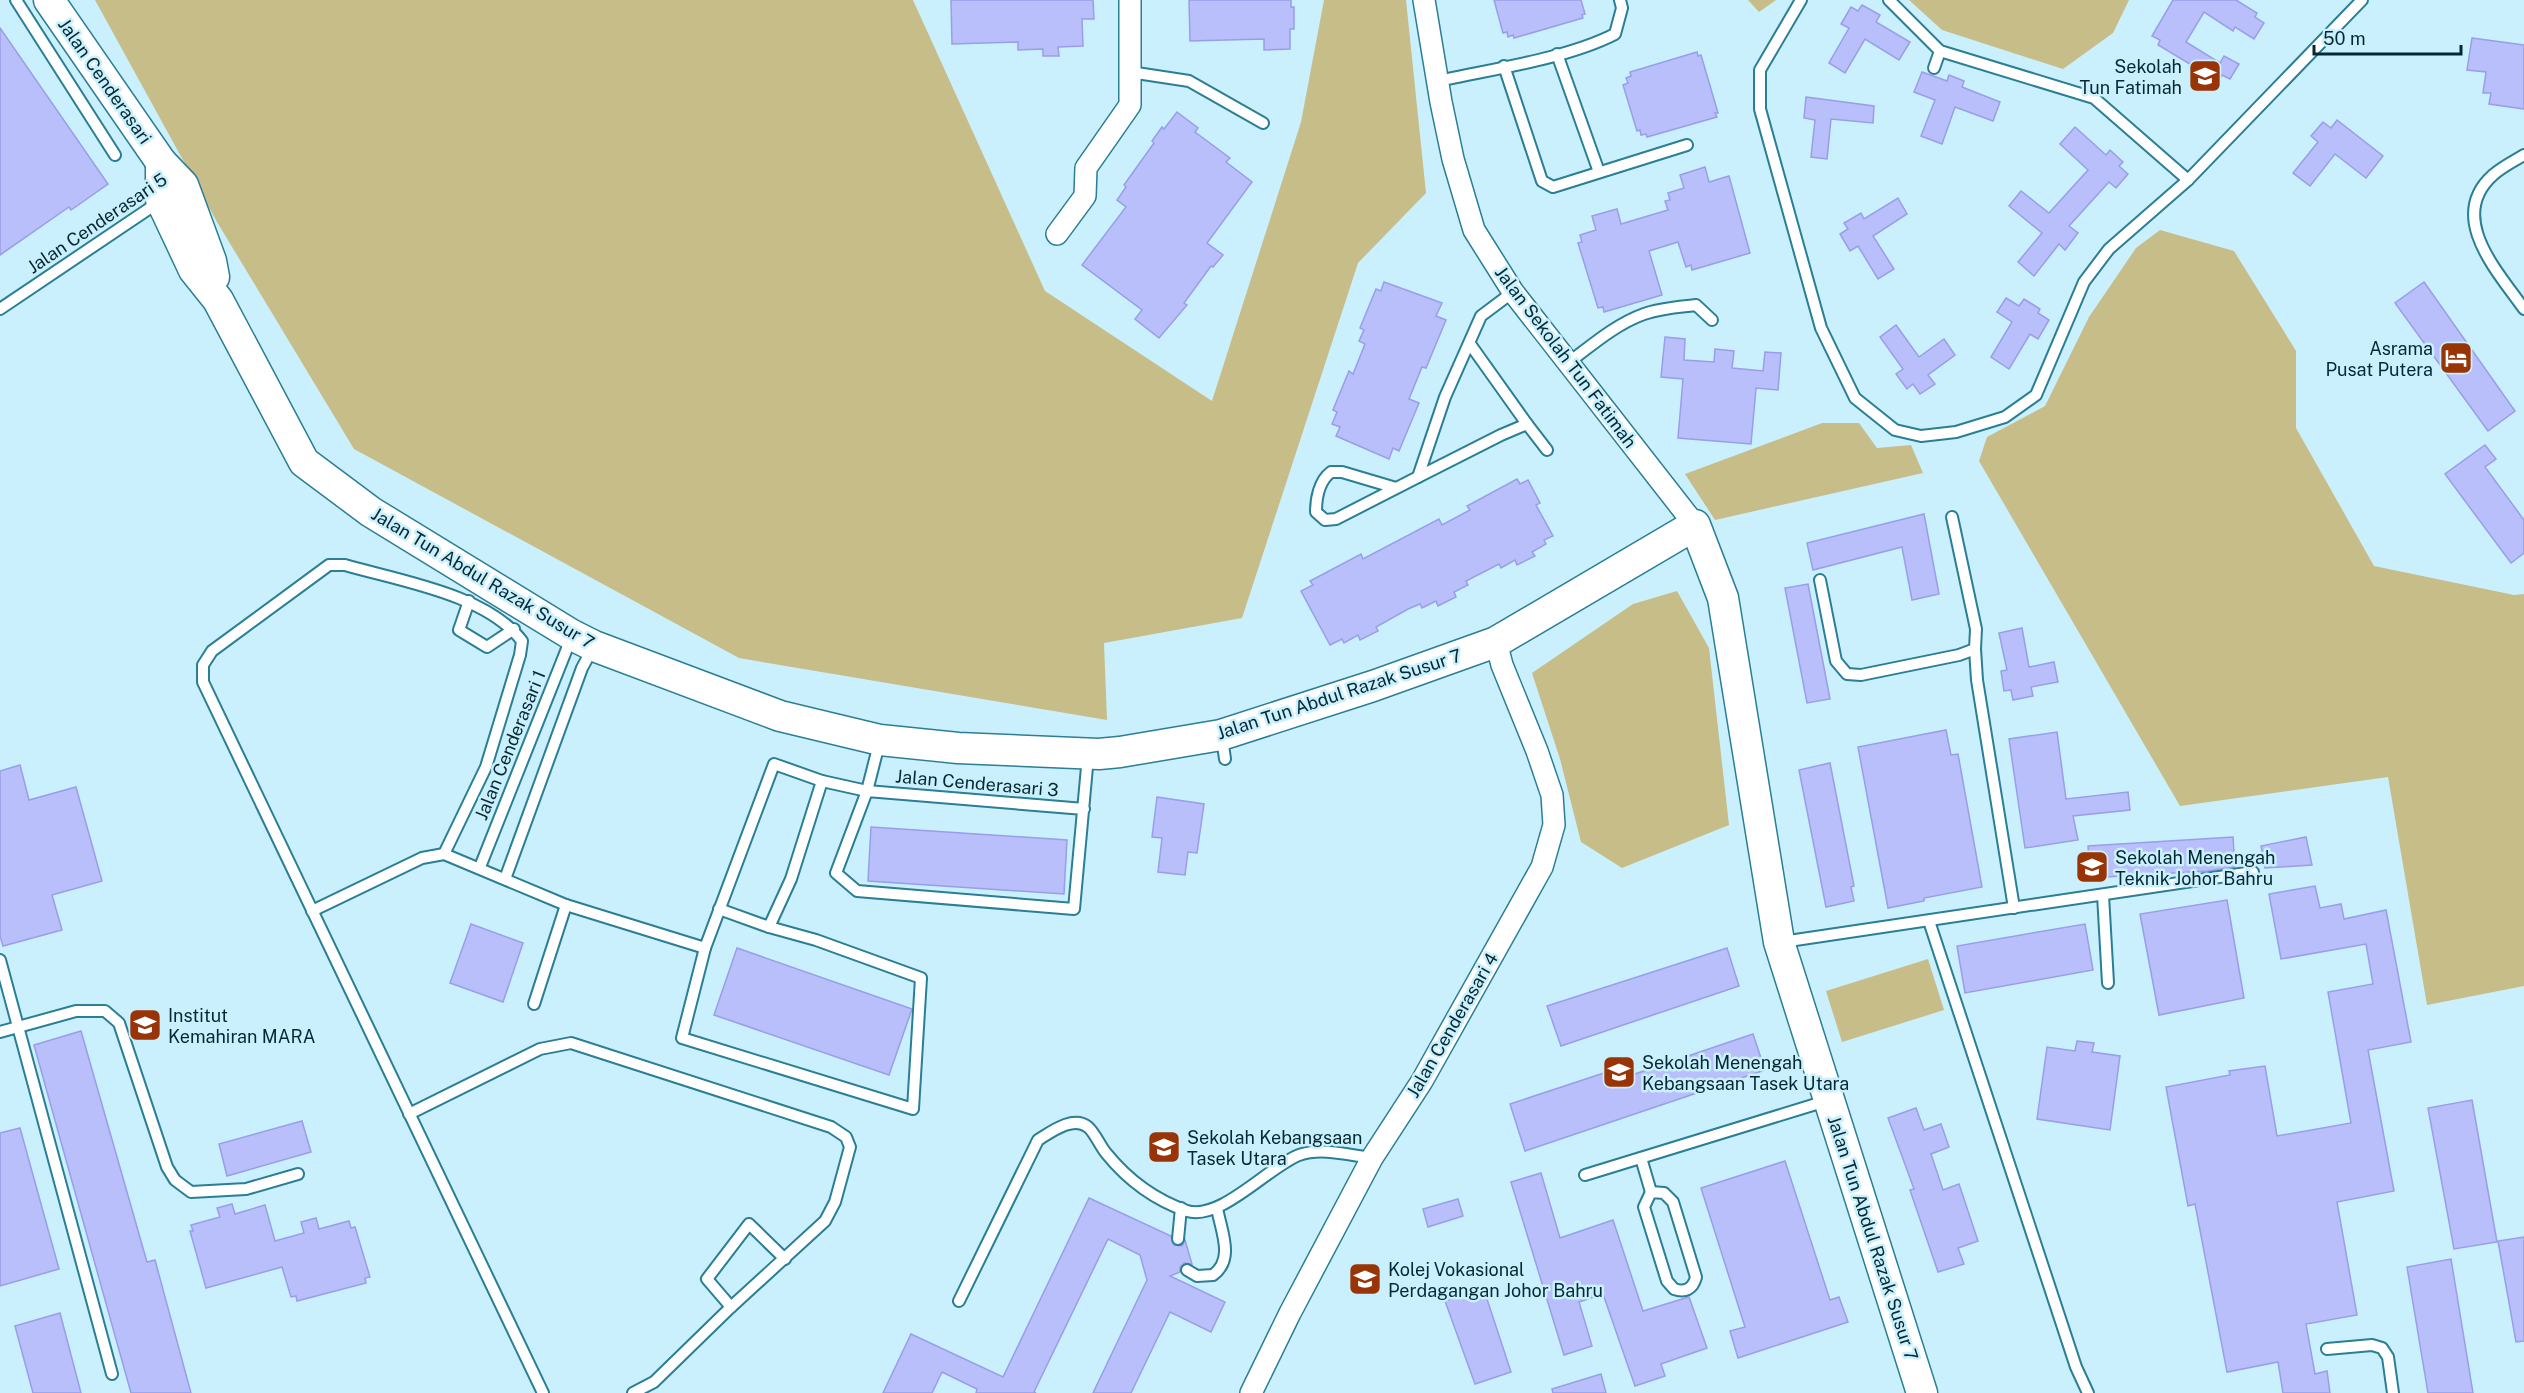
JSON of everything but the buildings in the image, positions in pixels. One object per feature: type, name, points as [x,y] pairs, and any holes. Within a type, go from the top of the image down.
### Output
[{"type":"street","name":"Jalan Cenderasari","points":[[49,0],[161,162],[172,192]]},
{"type":"street","points":[[1057,234],[1085,196],[1086,168],[1130,105],[1130,0]]},
{"type":"street","name":"Jalan Sekolah Tun Fatimah","points":[[1424,0],[1453,159],[1474,230],[1513,292],[1695,525]]},
{"type":"street","name":"Jalan Tun Abdul Razak Susur 7","points":[[172,192],[211,261],[218,300],[303,462],[371,512],[583,640],[780,716],[880,740],[958,748],[1102,753],[1223,747],[1373,686],[1496,642],[1695,525],[1723,598],[1779,942],[1922,1393]]},
{"type":"street","name":"Jalan Cenderasari 4","points":[[1251,1393],[1290,1313],[1372,1158],[1422,1081],[1542,867],[1554,825],[1552,795],[1502,665],[1496,642]]},
{"type":"lane","points":[[16,0],[115,155]]},
{"type":"lane","points":[[1438,81],[1557,54],[1615,34],[1622,8],[1620,0]]},
{"type":"lane","points":[[1801,0],[1760,70],[1760,109],[1821,328],[1855,398],[1895,430],[1921,436],[1956,432],[2005,417],[2036,395],[2084,282],[2109,249],[2188,180],[2362,0]]},
{"type":"lane","points":[[1889,0],[1940,51],[2094,98],[2188,180]]},
{"type":"lane","points":[[1935,68],[1940,51]]},
{"type":"lane","points":[[1557,54],[1599,172]]},
{"type":"lane","points":[[1504,66],[1542,181],[1553,187],[1687,145]]},
{"type":"lane","points":[[1130,72],[1189,81],[1263,123]]},
{"type":"lane","points":[[2524,154],[2492,176],[2475,200],[2474,226],[2488,259],[2524,309]]},
{"type":"lane","name":"Jalan Cenderasari 5","points":[[0,309],[172,192]]},
{"type":"lane","points":[[1418,477],[1445,397],[1481,316],[1513,292]]},
{"type":"lane","points":[[1568,363],[1611,331],[1643,314],[1661,309],[1696,305],[1712,320]]},
{"type":"lane","points":[[1470,344],[1547,450]]},
{"type":"lane","points":[[1396,488],[1341,472],[1331,472],[1324,480],[1316,501],[1316,513],[1325,520],[1336,519],[1527,424]]},
{"type":"lane","points":[[1952,518],[1976,629],[1977,680],[2013,908]]},
{"type":"lane","points":[[444,854],[489,755],[520,655],[522,640],[514,629],[469,601],[345,565],[329,565],[212,651],[203,665],[203,682],[543,1393]]},
{"type":"lane","points":[[1820,580],[1836,661],[1847,674],[1861,675],[1959,655],[1975,649]]},
{"type":"lane","points":[[469,601],[459,630],[487,647],[514,629]]},
{"type":"lane","points":[[506,879],[582,668],[583,640]]},
{"type":"lane","name":"Jalan Cenderasari 1","points":[[480,867],[583,640]]},
{"type":"lane","points":[[880,740],[867,791],[836,873],[857,891],[1074,909],[1084,809],[1102,753]]},
{"type":"lane","name":"Jalan Cenderasari 3","points":[[719,909],[774,764],[822,782],[867,791],[1084,809]]},
{"type":"lane","points":[[769,927],[791,879],[822,782]]},
{"type":"lane","points":[[312,911],[422,858],[444,854],[480,867],[566,905],[705,948]]},
{"type":"lane","points":[[1779,942],[2253,872]]},
{"type":"lane","points":[[2103,895],[2108,983]]},
{"type":"lane","points":[[534,1004],[566,905]]},
{"type":"lane","points":[[719,909],[769,927],[816,940],[921,978],[913,1109],[682,1038],[705,948],[719,909]]},
{"type":"lane","points":[[1929,921],[2073,1356],[2088,1393]]},
{"type":"lane","points":[[0,960],[112,1374]]},
{"type":"lane","points":[[0,1032],[76,1011],[105,1011],[119,1023],[167,1167],[175,1180],[191,1192],[246,1189],[298,1174]]},
{"type":"lane","points":[[409,1114],[540,1049],[572,1042],[831,1127],[846,1137],[850,1147],[835,1202],[825,1221],[731,1307],[654,1382],[633,1393]]},
{"type":"lane","points":[[1585,1175],[1816,1102],[1829,1100]]},
{"type":"lane","points":[[959,1301],[1038,1140],[1055,1128],[1074,1123],[1087,1126],[1129,1179],[1165,1201],[1190,1212],[1217,1208],[1283,1163],[1302,1154],[1331,1152],[1372,1158]]},
{"type":"lane","points":[[1641,1158],[1651,1192]]},
{"type":"lane","points":[[1651,1192],[1664,1193],[1672,1202],[1696,1277],[1695,1283],[1686,1290],[1674,1289],[1667,1281],[1644,1211],[1644,1202],[1651,1192]]},
{"type":"lane","points":[[1178,1239],[1181,1208]]},
{"type":"lane","points":[[1187,1270],[1197,1276],[1213,1275],[1225,1262],[1226,1252],[1217,1208]]},
{"type":"lane","points":[[731,1307],[707,1280],[750,1224],[785,1259]]},
{"type":"lane","points":[[2327,1349],[2372,1345],[2382,1348],[2388,1357],[2393,1393]]},
{"type":"shaded area","points":[[95,0],[913,0],[1045,291],[1212,401],[1301,122],[1324,0],[1406,0],[1426,193],[1358,263],[1242,618],[1104,643],[1107,720],[739,658],[354,449],[217,222]]},
{"type":"shaded area","points":[[1748,0],[1776,0],[1759,12]]},
{"type":"shaded area","points":[[1909,0],[2129,0],[2113,33],[2063,69],[1942,30]]},
{"type":"shaded area","points":[[2160,230],[2234,251],[2296,351],[2296,428],[2374,566],[2514,595],[2524,594],[2524,986],[2427,1005],[2388,777],[2180,806],[1979,461],[1987,437],[2045,406],[2089,317],[2136,248]]},
{"type":"shaded area","points":[[1822,423],[1859,423],[1877,448],[1911,445],[1923,473],[1715,520],[1685,474]]},
{"type":"shaded area","points":[[1677,591],[1709,648],[1729,825],[1622,868],[1581,842],[1560,759],[1532,673],[1633,604]]},
{"type":"shaded area","points":[[1928,959],[1944,1010],[1842,1042],[1826,991]]},
{"type":"place","name":"Sekolah Tun Fatimah","points":[[2205,76]]},
{"type":"place","name":"Asrama Pusat Putera","points":[[2456,358]]},
{"type":"place","name":"Sekolah Menengah Teknik Johor Bahru","points":[[2092,867]]},
{"type":"place","name":"Institut Kemahiran MARA","points":[[145,1025]]},
{"type":"place","name":"Sekolah Menengah Kebangsaan Tasek Utara","points":[[1619,1072]]},
{"type":"place","name":"Sekolah Kebangsaan Tasek Utara","points":[[1164,1147]]},
{"type":"place","name":"Kolej Vokasional Perdagangan Johor Bahru","points":[[1365,1279]]}]
